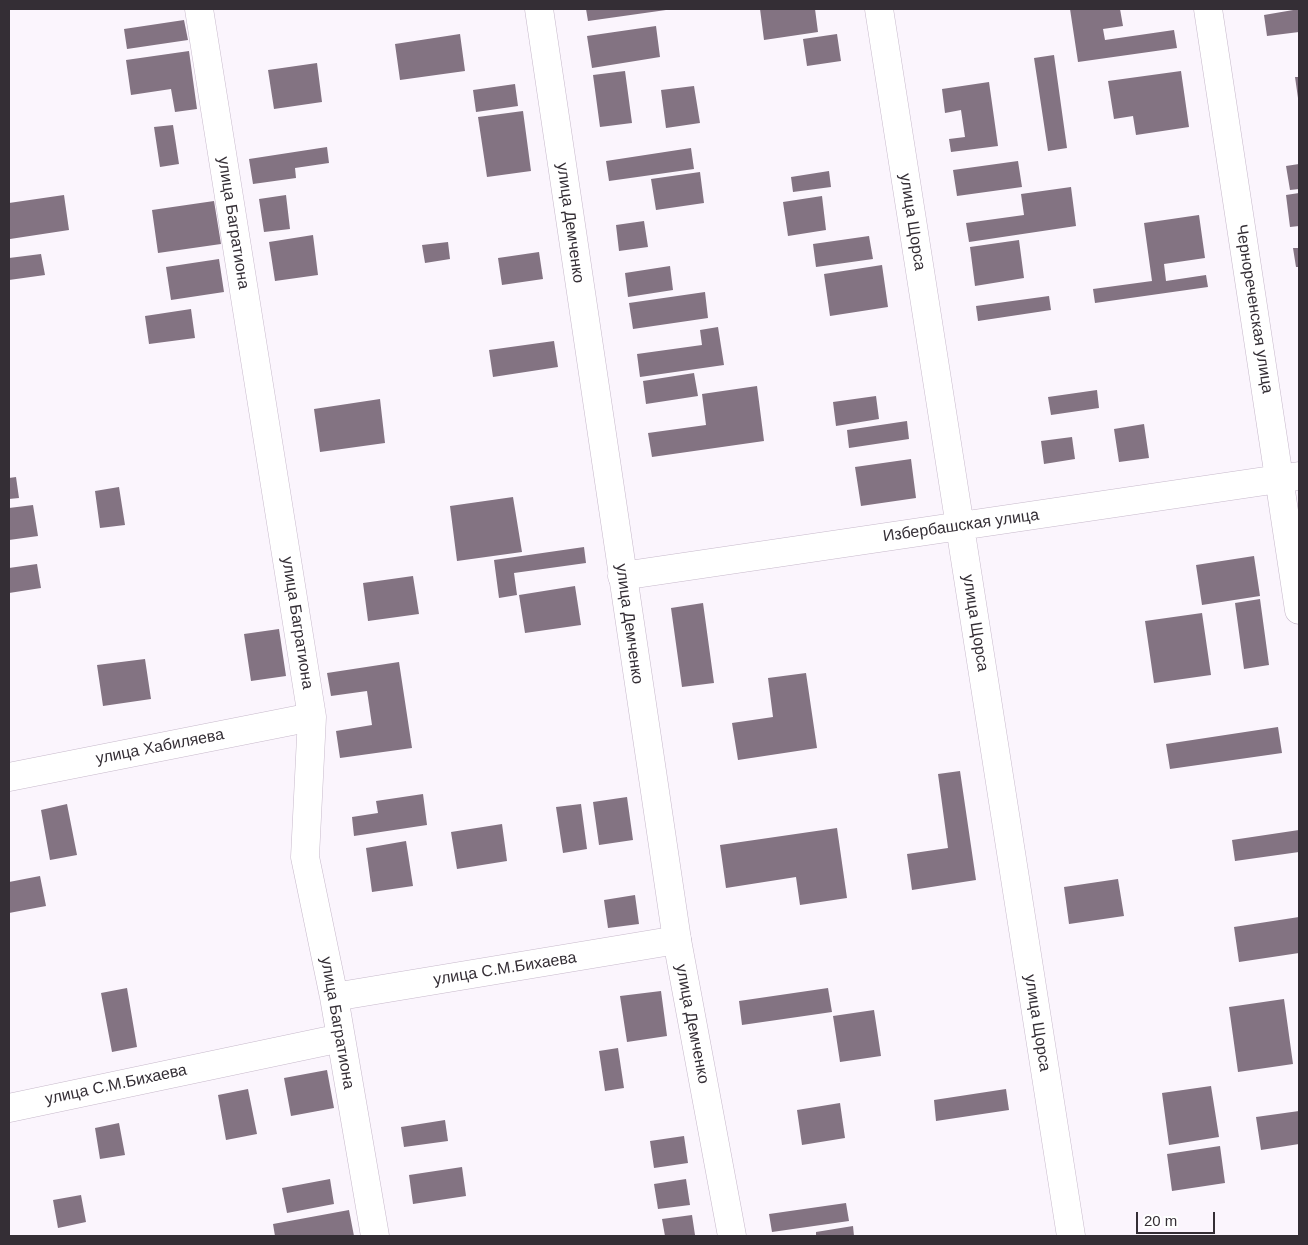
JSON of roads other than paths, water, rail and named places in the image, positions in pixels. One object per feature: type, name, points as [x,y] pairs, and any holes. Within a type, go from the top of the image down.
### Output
[{"type":"street","name":"улица Багратиона","points":[[199,9],[312,717],[305,857],[334,998],[375,1236]]},
{"type":"street","name":"улица Демченко","points":[[539,9],[677,940],[732,1236]]},
{"type":"street","name":"улица Щорса","points":[[879,9],[1071,1236]]},
{"type":"street","name":"Чернореченская улица","points":[[1208,9],[1290,478],[1299,610]]},
{"type":"street","name":"Избербашская улица","points":[[622,576],[1290,478]]},
{"type":"street","name":"улица Хабиляева","points":[[9,777],[312,717]]},
{"type":"street","name":"улица С.М.Бихаева","points":[[334,998],[677,940]]},
{"type":"street","name":"улица С.М.Бихаева","points":[[9,1108],[341,1038]]}]
